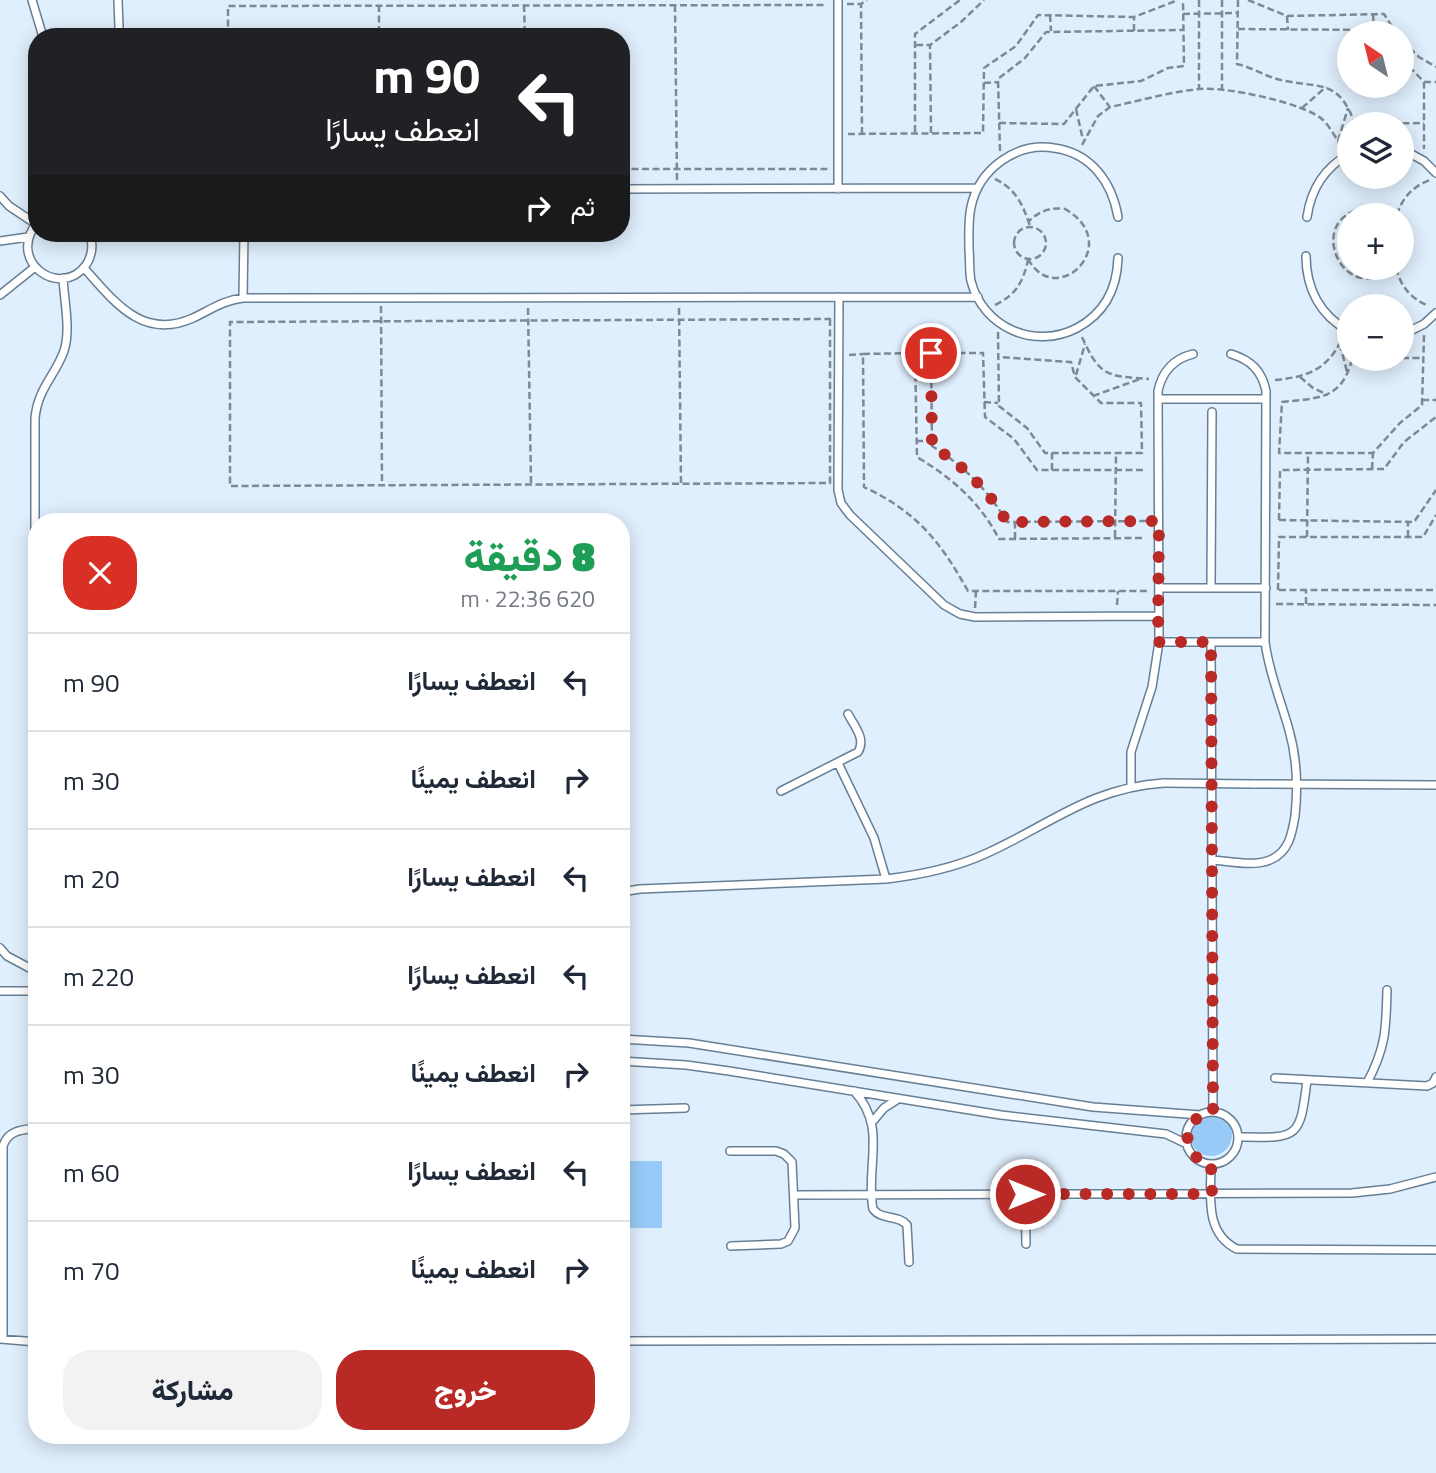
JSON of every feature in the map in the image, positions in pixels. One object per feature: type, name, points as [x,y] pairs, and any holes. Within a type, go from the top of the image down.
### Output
[{"type":"lane","points":[[32,0],[40,28]]},
{"type":"lane","points":[[118,0],[119,28]]},
{"type":"lane","points":[[838,0],[838,188]]},
{"type":"lane","points":[[1118,217],[1112,192],[1088,162],[1058,148],[1038,147],[1018,151],[1000,161],[985,176],[971,205],[969,223],[971,281],[985,309],[998,322],[1015,332],[1041,337],[1066,333],[1097,313],[1105,304],[1115,282],[1118,258]]},
{"type":"lane","points":[[1414,156],[1424,161],[1436,176]]},
{"type":"lane","points":[[1307,217],[1309,204],[1320,179],[1337,162]]},
{"type":"lane","points":[[630,189],[977,188]]},
{"type":"lane","points":[[0,196],[9,206],[28,218]]},
{"type":"lane","points":[[0,241],[28,237],[28,253],[35,267],[48,276],[63,278],[84,268],[91,254],[90,242]]},
{"type":"lane","points":[[243,298],[244,242]]},
{"type":"lane","points":[[1306,256],[1308,279],[1316,300],[1337,322]]},
{"type":"lane","points":[[0,295],[35,267]]},
{"type":"lane","points":[[84,268],[127,313],[155,324],[186,321],[226,301],[243,298],[978,297]]},
{"type":"lane","points":[[35,513],[35,418],[41,390],[60,359],[66,341],[63,278]]},
{"type":"lane","points":[[839,298],[838,490],[841,503],[850,514],[944,605],[960,614],[975,617],[1159,616]]},
{"type":"lane","points":[[1414,329],[1424,324],[1436,311]]},
{"type":"lane","points":[[1131,787],[1131,752],[1152,687],[1158,642],[1160,383],[1169,367],[1183,357],[1193,354]]},
{"type":"lane","points":[[1212,860],[1255,863],[1279,855],[1292,834],[1297,784],[1293,746],[1269,667],[1265,642],[1264,382],[1248,361],[1231,354]]},
{"type":"lane","points":[[1158,399],[1266,399]]},
{"type":"lane","points":[[1211,588],[1212,412]]},
{"type":"lane","points":[[1159,589],[1265,588]]},
{"type":"lane","points":[[1158,642],[1265,642]]},
{"type":"lane","points":[[1211,642],[1213,1112]]},
{"type":"lane","points":[[781,791],[858,752],[861,739],[848,714]]},
{"type":"lane","points":[[838,762],[874,838],[886,880]]},
{"type":"lane","points":[[630,891],[886,880],[936,871],[983,855],[1064,811],[1131,787],[1164,783],[1436,785]]},
{"type":"lane","points":[[0,948],[28,969]]},
{"type":"lane","points":[[1367,1083],[1385,1039],[1387,990]]},
{"type":"lane","points":[[0,991],[28,991]]},
{"type":"lane","points":[[630,1040],[689,1044],[1093,1107],[1200,1115],[1213,1112],[1231,1119],[1238,1137],[1233,1154],[1223,1162],[1211,1164],[1198,1160],[1187,1144],[1166,1134],[1042,1121],[687,1065],[630,1062]]},
{"type":"lane","points":[[1275,1078],[1427,1086],[1433,1083],[1436,1077]]},
{"type":"lane","points":[[1238,1137],[1275,1138],[1293,1132],[1303,1116],[1307,1080]]},
{"type":"lane","points":[[854,1091],[865,1104],[873,1121],[873,1209],[878,1215],[901,1219],[907,1225],[909,1262]]},
{"type":"lane","points":[[873,1121],[884,1108],[899,1099]]},
{"type":"lane","points":[[630,1110],[685,1108]]},
{"type":"lane","points":[[1187,1144],[1188,1131],[1200,1115]]},
{"type":"lane","points":[[28,1130],[14,1132],[5,1140],[3,1146],[2,1339],[28,1341]]},
{"type":"lane","points":[[730,1151],[776,1151],[792,1162],[795,1228],[788,1241],[774,1246],[731,1246]]},
{"type":"lane","points":[[1211,1164],[1212,1216],[1217,1232],[1229,1245],[1237,1249],[1436,1250]]},
{"type":"lane","points":[[794,1195],[1352,1193],[1390,1189],[1436,1177]]},
{"type":"lane","points":[[1025,1194],[1026,1244]]},
{"type":"lane","points":[[630,1341],[1436,1339]]},
{"type":"path","points":[[862,134],[861,4],[867,0]]},
{"type":"path","points":[[915,133],[915,34],[960,0]]},
{"type":"path","points":[[915,45],[930,45],[961,22],[984,0]]},
{"type":"path","points":[[838,134],[984,133],[984,68],[1016,46],[1038,15],[1134,17],[1178,0]]},
{"type":"path","points":[[999,123],[1064,124],[1094,86],[1141,81],[1168,68],[1184,66],[1183,0]]},
{"type":"path","points":[[1199,0],[1199,89]]},
{"type":"path","points":[[1222,0],[1222,89]]},
{"type":"path","points":[[1238,0],[1237,64],[1286,82],[1311,83],[1325,87],[1340,97],[1350,112]]},
{"type":"path","points":[[1248,0],[1287,16],[1384,14],[1388,21]]},
{"type":"path","points":[[379,5],[379,28]]},
{"type":"path","points":[[524,5],[525,28]]},
{"type":"path","points":[[675,5],[677,189]]},
{"type":"path","points":[[228,28],[228,6],[830,5]]},
{"type":"path","points":[[1183,14],[1238,13]]},
{"type":"path","points":[[1373,14],[1373,21]]},
{"type":"path","points":[[1050,15],[1051,32]]},
{"type":"path","points":[[1287,16],[1288,30]]},
{"type":"path","points":[[1134,17],[1134,31]]},
{"type":"path","points":[[1238,29],[1337,30]]},
{"type":"path","points":[[1000,161],[998,79],[1025,58],[1046,32],[1184,30]]},
{"type":"path","points":[[930,45],[931,133]]},
{"type":"path","points":[[1414,52],[1436,67]]},
{"type":"path","points":[[1414,72],[1424,82],[1424,161]]},
{"type":"path","points":[[984,83],[998,82]]},
{"type":"path","points":[[1424,82],[1436,82]]},
{"type":"path","points":[[1094,86],[1110,107]]},
{"type":"path","points":[[1301,109],[1325,87]]},
{"type":"path","points":[[1077,155],[1098,116],[1110,107],[1199,89],[1222,89],[1312,113],[1323,120],[1337,140]]},
{"type":"path","points":[[1347,112],[1348,108]]},
{"type":"path","points":[[1076,109],[1084,141]]},
{"type":"path","points":[[1414,124],[1424,124]]},
{"type":"path","points":[[630,169],[829,169]]},
{"type":"path","points":[[985,176],[1001,182],[1014,192],[1024,207],[1030,226]]},
{"type":"path","points":[[1401,203],[1423,182],[1436,176]]},
{"type":"path","points":[[1028,222],[1049,208],[1065,208],[1084,225],[1088,232],[1089,248],[1078,269],[1072,274],[1060,278],[1041,274],[1028,259],[1018,254],[1014,239],[1020,230],[1030,226],[1041,230],[1046,246],[1039,256],[1028,259]]},
{"type":"path","points":[[1337,229],[1333,247],[1337,258]]},
{"type":"path","points":[[985,309],[1014,293],[1024,276],[1028,259]]},
{"type":"path","points":[[1400,280],[1408,293],[1436,311]]},
{"type":"path","points":[[381,298],[382,485]]},
{"type":"path","points":[[528,298],[531,484]]},
{"type":"path","points":[[679,298],[681,484]]},
{"type":"path","points":[[830,319],[830,483],[230,486],[230,322],[679,320],[830,319]]},
{"type":"path","points":[[998,322],[998,357],[999,406],[1027,428],[1045,453],[1142,453],[1141,403],[1101,403],[1075,377],[1071,362],[998,357]]},
{"type":"path","points":[[1372,469],[1373,453],[1400,422],[1422,405],[1424,324]]},
{"type":"path","points":[[1077,327],[1095,362],[1106,373],[1116,377],[1149,379]]},
{"type":"path","points":[[1041,337],[1041,360]]},
{"type":"path","points":[[1075,377],[1085,344]]},
{"type":"path","points":[[1275,380],[1300,377],[1321,367],[1337,347]]},
{"type":"path","points":[[931,353],[932,446],[974,477],[1007,522],[1159,521]]},
{"type":"path","points":[[839,355],[983,353],[985,417],[1014,439],[1037,470],[1143,470]]},
{"type":"path","points":[[863,354],[864,487],[892,502],[921,524],[947,554],[968,591],[1159,589]]},
{"type":"path","points":[[915,354],[917,457],[963,489],[984,513],[999,539],[1142,538]]},
{"type":"path","points":[[1414,358],[1423,358]]},
{"type":"path","points":[[1347,371],[1348,375]]},
{"type":"path","points":[[1349,371],[1325,398],[1282,402],[1279,453],[1373,453]]},
{"type":"path","points":[[1300,377],[1312,388],[1328,395]]},
{"type":"path","points":[[1093,396],[1142,378]]},
{"type":"path","points":[[1422,400],[1436,400]]},
{"type":"path","points":[[984,402],[999,403]]},
{"type":"path","points":[[1436,417],[1405,442],[1384,469],[1280,470],[1279,520],[1414,523],[1436,490]]},
{"type":"path","points":[[916,441],[932,441]]},
{"type":"path","points":[[1052,453],[1052,470]]},
{"type":"path","points":[[1115,538],[1116,453]]},
{"type":"path","points":[[1307,537],[1308,453]]},
{"type":"path","points":[[1436,515],[1423,537],[1279,537],[1278,590],[1436,590]]},
{"type":"path","points":[[1015,522],[1015,539]]},
{"type":"path","points":[[1408,523],[1408,537]]},
{"type":"path","points":[[1306,590],[1306,604]]},
{"type":"path","points":[[975,617],[976,591]]},
{"type":"path","points":[[1117,617],[1118,591]]},
{"type":"path","points":[[1265,604],[1436,605]]},
{"type":"shaded area","points":[[1211,1114],[1226,1120],[1232,1135],[1226,1150],[1211,1156],[1196,1150],[1190,1135],[1196,1120]]},
{"type":"shaded area","points":[[630,1161],[662,1161],[662,1228],[630,1228]]},
{"type":"route","points":[[931,353],[932,446],[974,477],[1007,522],[1159,521],[1158,642],[1211,642],[1213,1112],[1194,1119],[1186,1137],[1193,1156],[1211,1164],[1212,1194],[1025,1194]]}]
